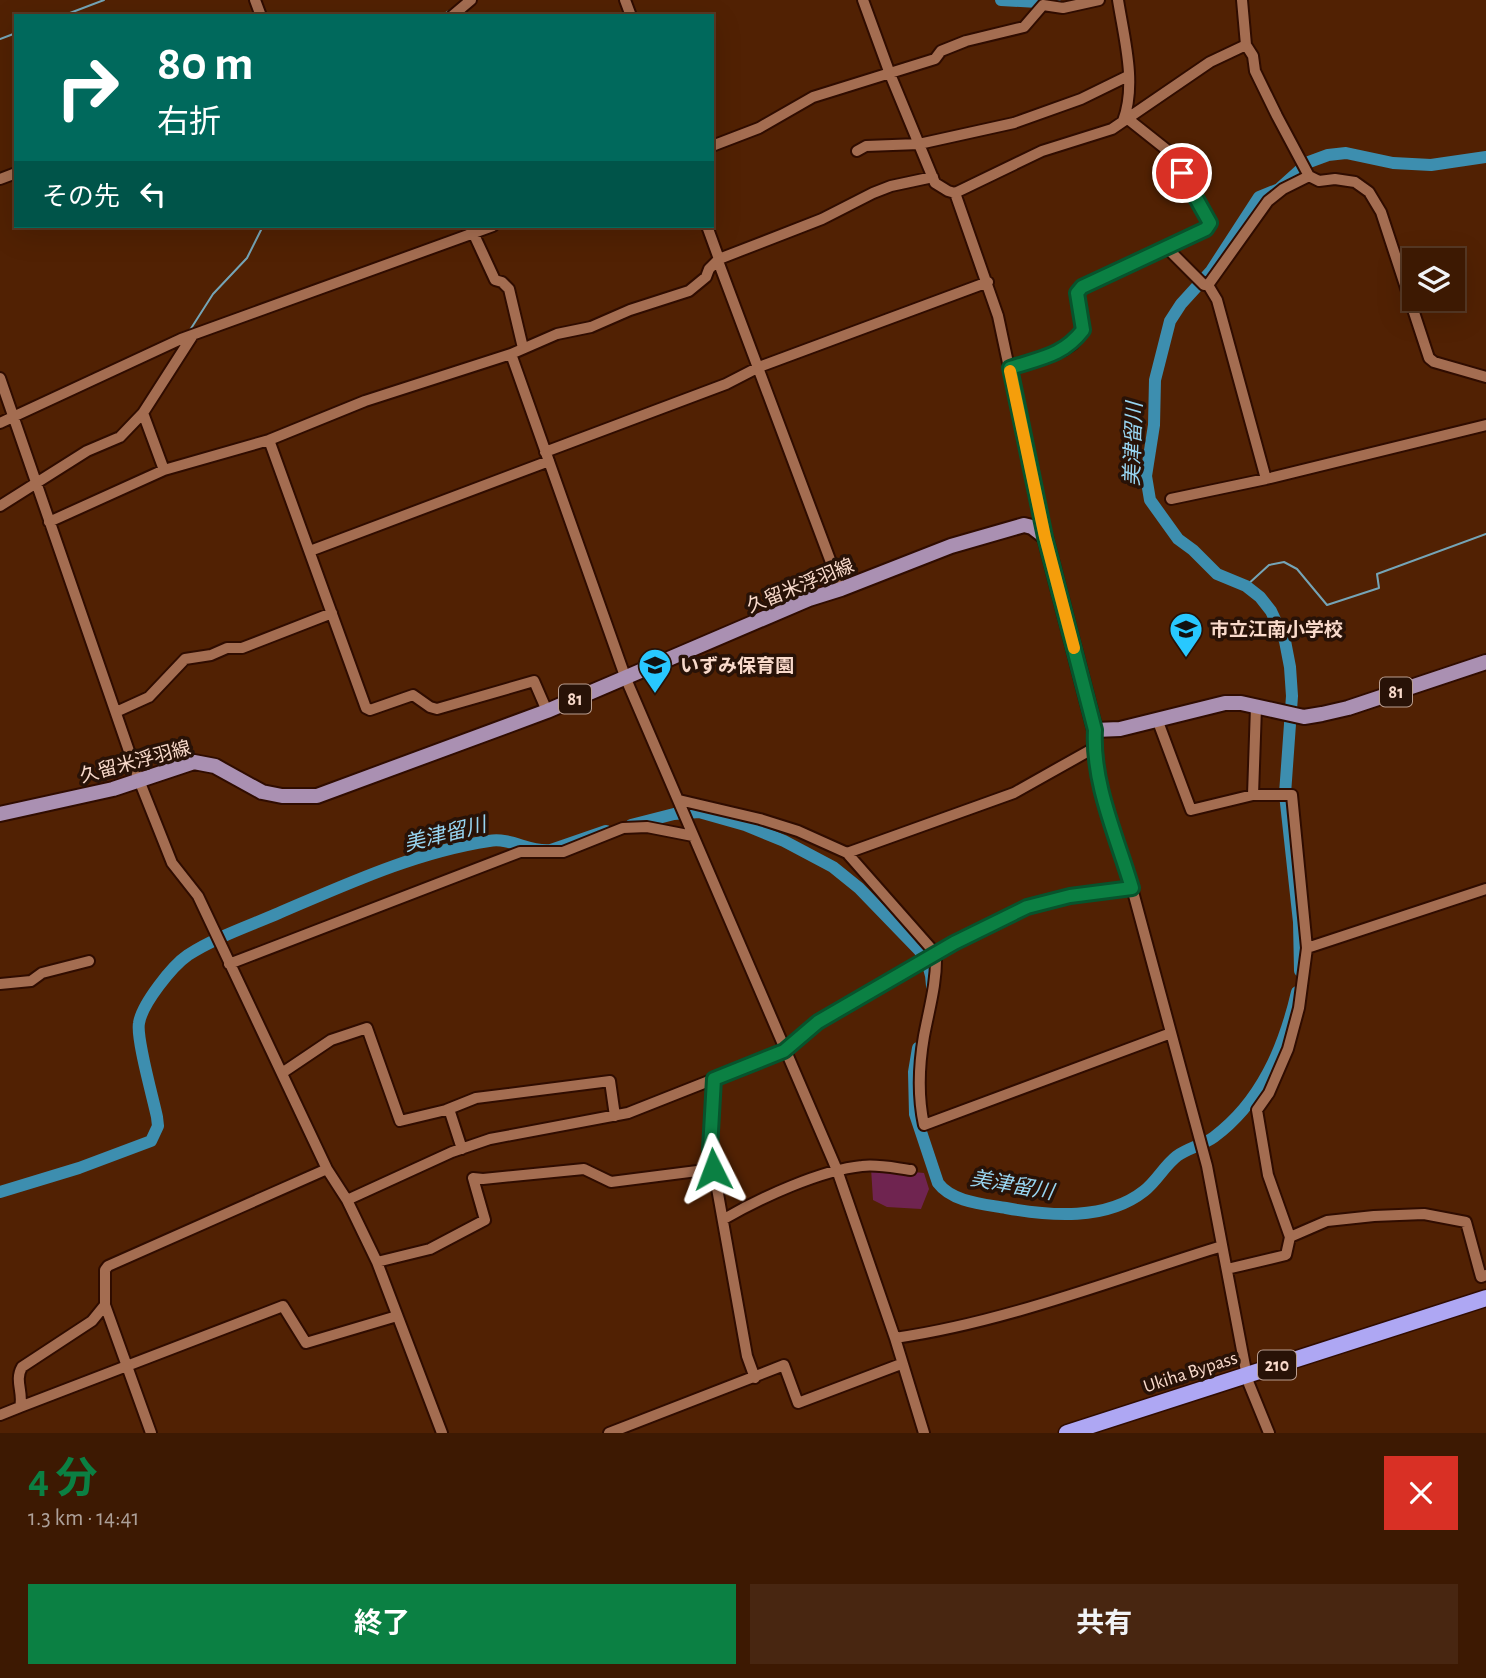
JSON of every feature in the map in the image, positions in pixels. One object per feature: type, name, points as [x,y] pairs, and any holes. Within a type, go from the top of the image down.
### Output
[{"type":"highway","name":"Ukiha Bypass","points":[[1068,1433],[1486,1298]]},
{"type":"main road","name":"久留米浮羽線","points":[[0,814],[113,789],[194,762],[215,766],[262,792],[282,796],[317,796],[547,711],[809,599],[951,547],[1024,525],[1032,527],[1045,537]]},
{"type":"main road","points":[[1045,537],[1095,730]]},
{"type":"main road","name":"81","points":[[1095,730],[1120,729],[1225,703],[1241,703],[1304,717],[1348,708],[1486,663]]},
{"type":"street","points":[[454,14],[471,0]]},
{"type":"street","points":[[863,0],[935,183],[943,189],[955,192],[1042,151],[1112,130],[1210,62],[1246,45]]},
{"type":"street","points":[[714,145],[759,128],[813,97],[935,59],[941,51],[966,41],[1024,27],[1043,5],[1063,8],[1099,0]]},
{"type":"street","points":[[1118,0],[1128,60],[1129,105],[1126,120]]},
{"type":"street","points":[[1242,0],[1246,45],[1254,56],[1255,71],[1306,170],[1319,181],[1335,179],[1355,182],[1369,192],[1381,212],[1429,358],[1434,362],[1486,377]]},
{"type":"street","points":[[857,151],[866,146],[919,144],[1014,123],[1081,99],[1128,76]]},
{"type":"street","points":[[1010,368],[1064,350],[1073,344],[1083,330],[1077,293],[1082,287],[1206,229],[1210,223],[1167,150],[1126,120]]},
{"type":"street","points":[[1203,282],[1268,201],[1306,170]]},
{"type":"street","points":[[49,522],[164,470],[269,440],[365,401],[511,354],[556,334],[591,327],[629,310],[689,291],[706,277],[709,269],[718,260],[822,219],[882,190],[933,177]]},
{"type":"street","points":[[955,192],[988,282],[1010,368],[1045,537]]},
{"type":"street","points":[[708,228],[841,589]]},
{"type":"street","points":[[0,423],[188,337],[472,229],[495,279],[509,289],[523,348]]},
{"type":"street","points":[[1167,248],[1203,282],[1217,300],[1266,479]]},
{"type":"street","points":[[310,551],[726,384],[759,367],[988,282]]},
{"type":"street","points":[[0,506],[35,480],[87,451],[120,437],[143,413],[188,337]]},
{"type":"street","points":[[511,354],[626,679],[837,1170],[895,1338],[923,1433]]},
{"type":"street","points":[[0,378],[139,780],[172,863],[198,896],[327,1169],[347,1200],[377,1262],[442,1433]]},
{"type":"street","points":[[143,413],[164,470]]},
{"type":"street","points":[[1171,499],[1266,479],[1486,425]]},
{"type":"street","points":[[269,440],[366,708],[370,710],[413,695],[437,709],[534,681],[547,711]]},
{"type":"street","points":[[116,712],[149,697],[185,659],[211,655],[227,648],[242,648],[332,613]]},
{"type":"street","points":[[1259,795],[1262,708]]},
{"type":"street","points":[[1157,719],[1191,810],[1259,795],[1292,795],[1307,948],[1299,1008],[1288,1049],[1269,1093],[1257,1110],[1268,1175],[1290,1237],[1286,1255],[1227,1269]]},
{"type":"street","points":[[1095,730],[1094,748],[1102,792],[1132,888],[1207,1166],[1247,1375],[1266,1432]]},
{"type":"street","points":[[847,853],[1014,793],[1094,748]]},
{"type":"street","points":[[679,800],[772,823],[818,838],[847,853],[934,955],[937,974],[924,1039],[922,1065],[920,1104],[924,1125],[1171,1033]]},
{"type":"street","points":[[229,964],[520,852],[563,852],[623,828],[647,827],[692,832]]},
{"type":"street","points":[[347,1200],[490,1139],[628,1113],[714,1079],[784,1051],[818,1022],[1004,918],[1038,903],[1132,888]]},
{"type":"street","points":[[1307,948],[1486,889]]},
{"type":"street","points":[[0,984],[32,981],[42,974],[89,961]]},
{"type":"street","points":[[282,1073],[331,1040],[367,1028],[400,1121],[449,1109],[477,1098],[610,1081],[615,1116]]},
{"type":"street","points":[[714,1079],[710,1149],[747,1356],[755,1378]]},
{"type":"street","points":[[449,1109],[462,1149]]},
{"type":"street","points":[[724,1219],[761,1199],[837,1170],[864,1166],[911,1170]]},
{"type":"street","points":[[151,1433],[104,1305],[105,1270],[108,1266],[327,1169]]},
{"type":"street","points":[[377,1262],[430,1249],[485,1220],[473,1178],[584,1169],[611,1182],[713,1169]]},
{"type":"street","points":[[1290,1237],[1328,1221],[1374,1216],[1424,1214],[1466,1222],[1480,1276],[1486,1275]]},
{"type":"street","points":[[895,1338],[934,1332],[1045,1302],[1222,1246]]},
{"type":"street","points":[[20,1407],[22,1402],[18,1374],[22,1367],[92,1321],[104,1305]]},
{"type":"street","points":[[0,1415],[283,1306],[306,1343],[397,1316]]},
{"type":"street","points":[[609,1433],[784,1365],[798,1403],[901,1364]]},
{"type":"shaded area","points":[[871,1168],[924,1173],[929,1189],[921,1209],[887,1207],[873,1200]]},
{"type":"waterway","points":[[67,14],[104,0]]},
{"type":"waterway","points":[[1001,0],[1055,3]]},
{"type":"waterway","points":[[444,14],[452,9]]},
{"type":"waterway","points":[[0,39],[14,34]]},
{"type":"waterway","name":"美津留川","points":[[1300,971],[1299,922],[1285,794],[1292,696],[1285,641],[1271,611],[1260,597],[1246,586],[1217,574],[1178,539],[1150,500],[1146,476],[1154,425],[1155,380],[1170,321],[1181,304],[1211,271],[1259,197],[1279,189],[1309,162],[1328,155],[1346,153],[1393,163],[1431,165],[1486,157]]},
{"type":"waterway","points":[[190,330],[213,294],[247,258],[262,228]]},
{"type":"waterway","points":[[47,470],[58,463]]},
{"type":"waterway","points":[[1246,586],[1269,565],[1284,562],[1297,569],[1327,605],[1379,588],[1377,574],[1486,534]]},
{"type":"waterway","name":"美津留川","points":[[631,825],[674,814],[699,812],[745,825],[784,841],[833,867],[859,888],[919,950],[928,966],[932,986]]},
{"type":"waterway","name":"美津留川","points":[[0,1192],[79,1168],[151,1141],[158,1126],[142,1054],[139,1023],[146,1006],[166,976],[188,955],[233,932],[408,861],[462,846],[497,840],[551,850],[606,831]]},
{"type":"waterway","name":"美津留川","points":[[918,1048],[914,1072],[915,1114],[938,1183],[944,1189],[969,1201],[1023,1211],[1059,1214],[1095,1212],[1129,1201],[1153,1183],[1177,1156],[1214,1137],[1231,1123],[1257,1091],[1268,1072],[1285,1033],[1297,992]]},
{"type":"slow traffic","points":[[1010,371],[1045,537],[1074,648]]},
{"type":"place","name":"市立江南小学校","points":[[1186,659]]},
{"type":"place","name":"いずみ保育園","points":[[655,695]]},
{"type":"route","points":[[713,1169],[710,1149],[714,1079],[784,1051],[818,1022],[954,943],[1027,907],[1070,896],[1132,888],[1102,792],[1094,748],[1095,730],[1045,537],[1010,368],[1064,350],[1073,344],[1083,330],[1077,302],[1077,293],[1082,287],[1206,229],[1210,223],[1182,173]]}]
